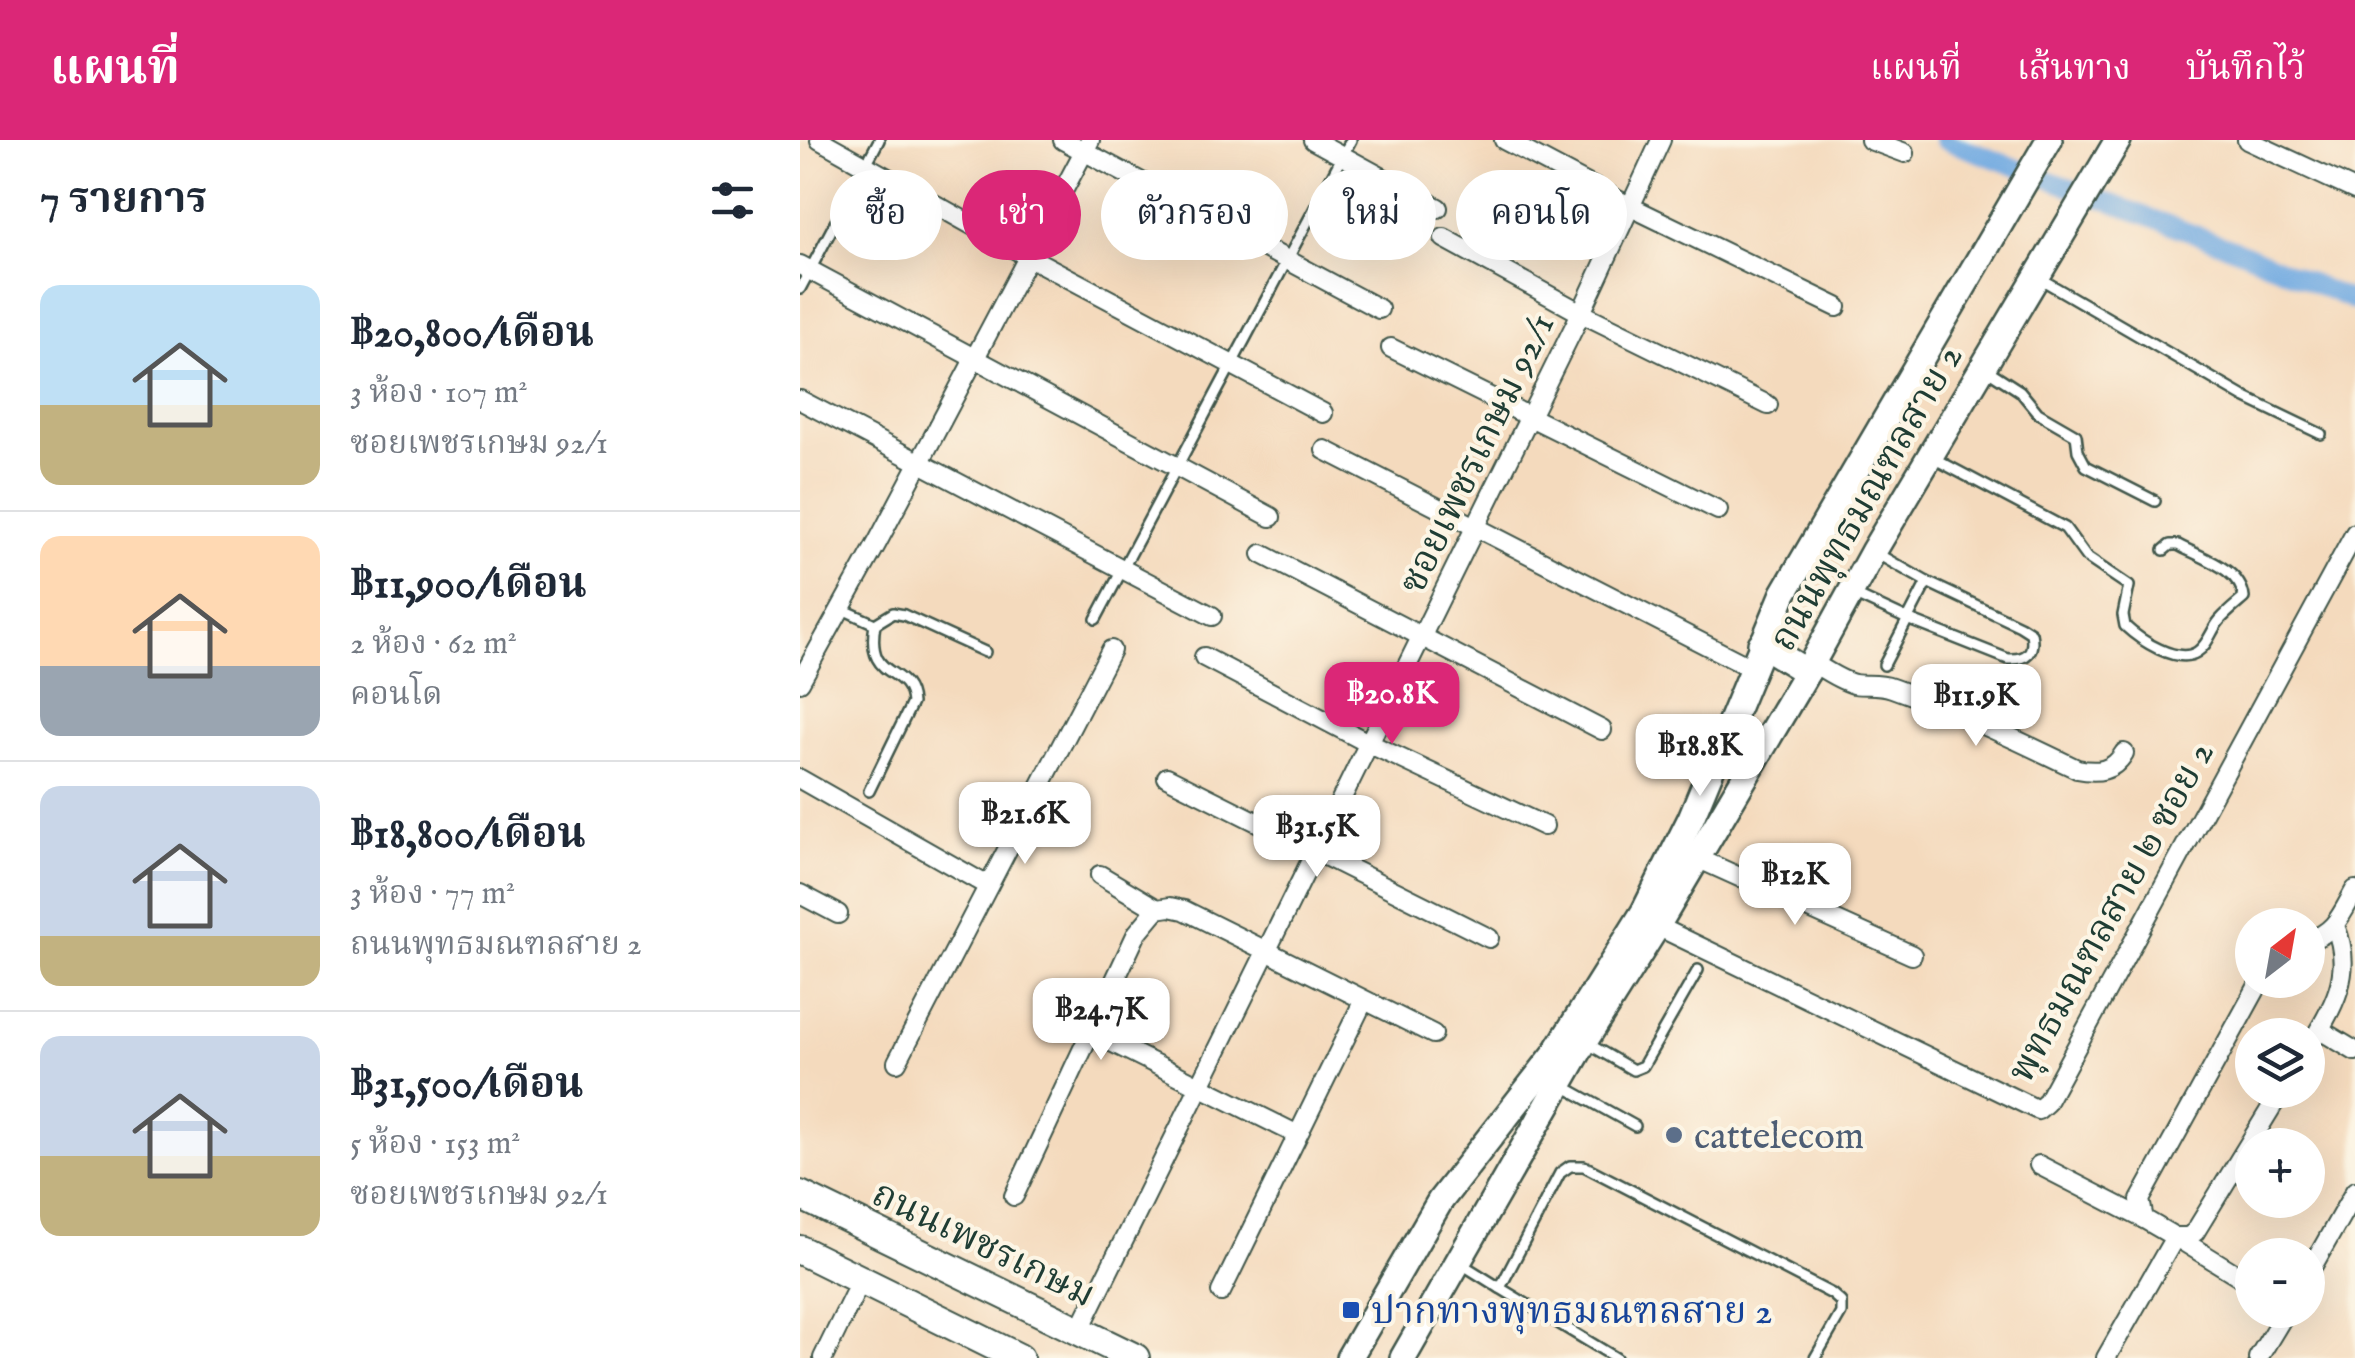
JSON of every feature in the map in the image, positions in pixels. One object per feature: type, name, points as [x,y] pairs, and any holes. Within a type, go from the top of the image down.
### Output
[{"type":"main road","name":"ถนนพุทธมณฑลสาย 2","points":[[1349,1358],[1440,1201],[1555,1054],[1644,912],[1691,818],[1784,594],[2048,140]]},
{"type":"main road","name":"ถนนพุทธมณฑลสาย 2","points":[[1404,1358],[1584,1042],[1657,926],[2118,140]]},
{"type":"main road","points":[[1756,656],[1810,667]]},
{"type":"main road","name":"ถนนเพชรเกษม","points":[[800,1195],[1135,1358]]},
{"type":"main road","points":[[838,1214],[810,1254],[1020,1358]]},
{"type":"street","points":[[820,140],[962,219]]},
{"type":"street","points":[[1063,140],[1087,146],[1129,170]]},
{"type":"street","points":[[1313,140],[1347,148],[1438,208]]},
{"type":"street","points":[[1504,140],[1628,206],[1837,307]]},
{"type":"street","name":"ซอยเพชรเกษม 92/1","points":[[1080,1331],[1581,313],[1660,140]]},
{"type":"street","points":[[1870,140],[1905,153]]},
{"type":"street","points":[[2247,140],[2355,190]]},
{"type":"street","points":[[1074,170],[1087,146]]},
{"type":"street","points":[[1444,238],[1581,313],[1768,405]]},
{"type":"street","points":[[800,682],[1025,260]]},
{"type":"street","points":[[1035,260],[1324,413]]},
{"type":"street","points":[[1287,260],[1379,309]]},
{"type":"street","points":[[805,267],[1271,517]]},
{"type":"street","points":[[1391,348],[1718,510]]},
{"type":"street","points":[[800,400],[1212,616]]},
{"type":"street","points":[[1325,450],[1474,529],[1756,656]]},
{"type":"street","name":"พุทธมณฑลสาย ๒ ซอย 2","points":[[1657,926],[2038,1110],[2046,1103],[2355,533]]},
{"type":"street","points":[[1262,554],[1602,730]]},
{"type":"street","points":[[897,1062],[1111,650]]},
{"type":"street","points":[[1204,657],[1368,743],[1544,826]]},
{"type":"street","points":[[1810,667],[1858,685],[1888,686],[2077,770],[2094,773],[2109,769],[2124,753]]},
{"type":"street","points":[[1168,777],[1489,938]]},
{"type":"street","points":[[800,779],[988,886]]},
{"type":"street","points":[[1027,811],[1066,834]]},
{"type":"street","points":[[1697,858],[1912,955]]},
{"type":"street","points":[[1100,875],[1157,909],[1184,910],[1432,1034]]},
{"type":"street","points":[[2325,934],[2336,926],[2355,890]]},
{"type":"street","points":[[800,894],[838,914]]},
{"type":"street","points":[[1014,1196],[1137,933],[1157,909]]},
{"type":"street","points":[[2325,1020],[2341,990],[2348,963],[2336,926]]},
{"type":"street","points":[[2144,1220],[2140,1200],[2146,1186],[2251,998]]},
{"type":"street","points":[[1221,1292],[1364,1002]]},
{"type":"street","points":[[1091,1032],[1296,1134]]},
{"type":"street","points":[[2325,1033],[2355,1051]]},
{"type":"street","points":[[2175,1237],[2188,1237],[2195,1232],[2271,1108]]},
{"type":"street","points":[[2038,1165],[2175,1237],[2235,1274]]},
{"type":"street","points":[[2325,1244],[2355,1191]]},
{"type":"street","points":[[2106,1358],[2175,1237]]},
{"type":"street","points":[[823,1358],[861,1280]]},
{"type":"street","points":[[2258,1358],[2276,1328]]},
{"type":"lane","points":[[800,289],[805,267],[879,140]]},
{"type":"lane","points":[[1288,258],[1347,148]]},
{"type":"lane","points":[[1096,619],[1287,260]]},
{"type":"lane","points":[[2041,272],[2246,398],[2321,434]]},
{"type":"lane","points":[[1983,367],[2020,390],[2038,412],[2076,435],[2078,451],[2086,466],[2155,502]]},
{"type":"lane","points":[[1930,456],[2065,528],[2086,557],[2130,586],[2122,614],[2125,626],[2156,648],[2182,656],[2194,655],[2244,598],[2244,590],[2236,576],[2178,544],[2164,550]]},
{"type":"lane","points":[[1850,593],[1906,620],[2008,658],[2021,660],[2029,654],[2033,644],[2031,633],[1873,552]]},
{"type":"lane","points":[[1884,664],[1927,582]]},
{"type":"lane","points":[[840,608],[875,624]]},
{"type":"lane","points":[[875,624],[893,613],[904,615],[985,652]]},
{"type":"lane","points":[[869,790],[912,703],[904,682],[877,664],[872,650],[875,624]]},
{"type":"lane","points":[[1584,1042],[1622,1066],[1633,1070],[1642,1066],[1698,970]]},
{"type":"lane","points":[[1561,1084],[1634,1126]]},
{"type":"lane","points":[[1500,1288],[1560,1174],[1570,1166],[1584,1166],[1832,1294],[1841,1302],[1841,1313],[1816,1358]]},
{"type":"lane","points":[[1457,1262],[1616,1358]]},
{"type":"waterway","points":[[1943,140],[2243,252],[2355,302]]},
{"type":"place","name":"cattelecom","points":[[1674,1135]]},
{"type":"place","name":"ปากทางพุทธมณฑลสาย 2","points":[[1351,1310]]}]
